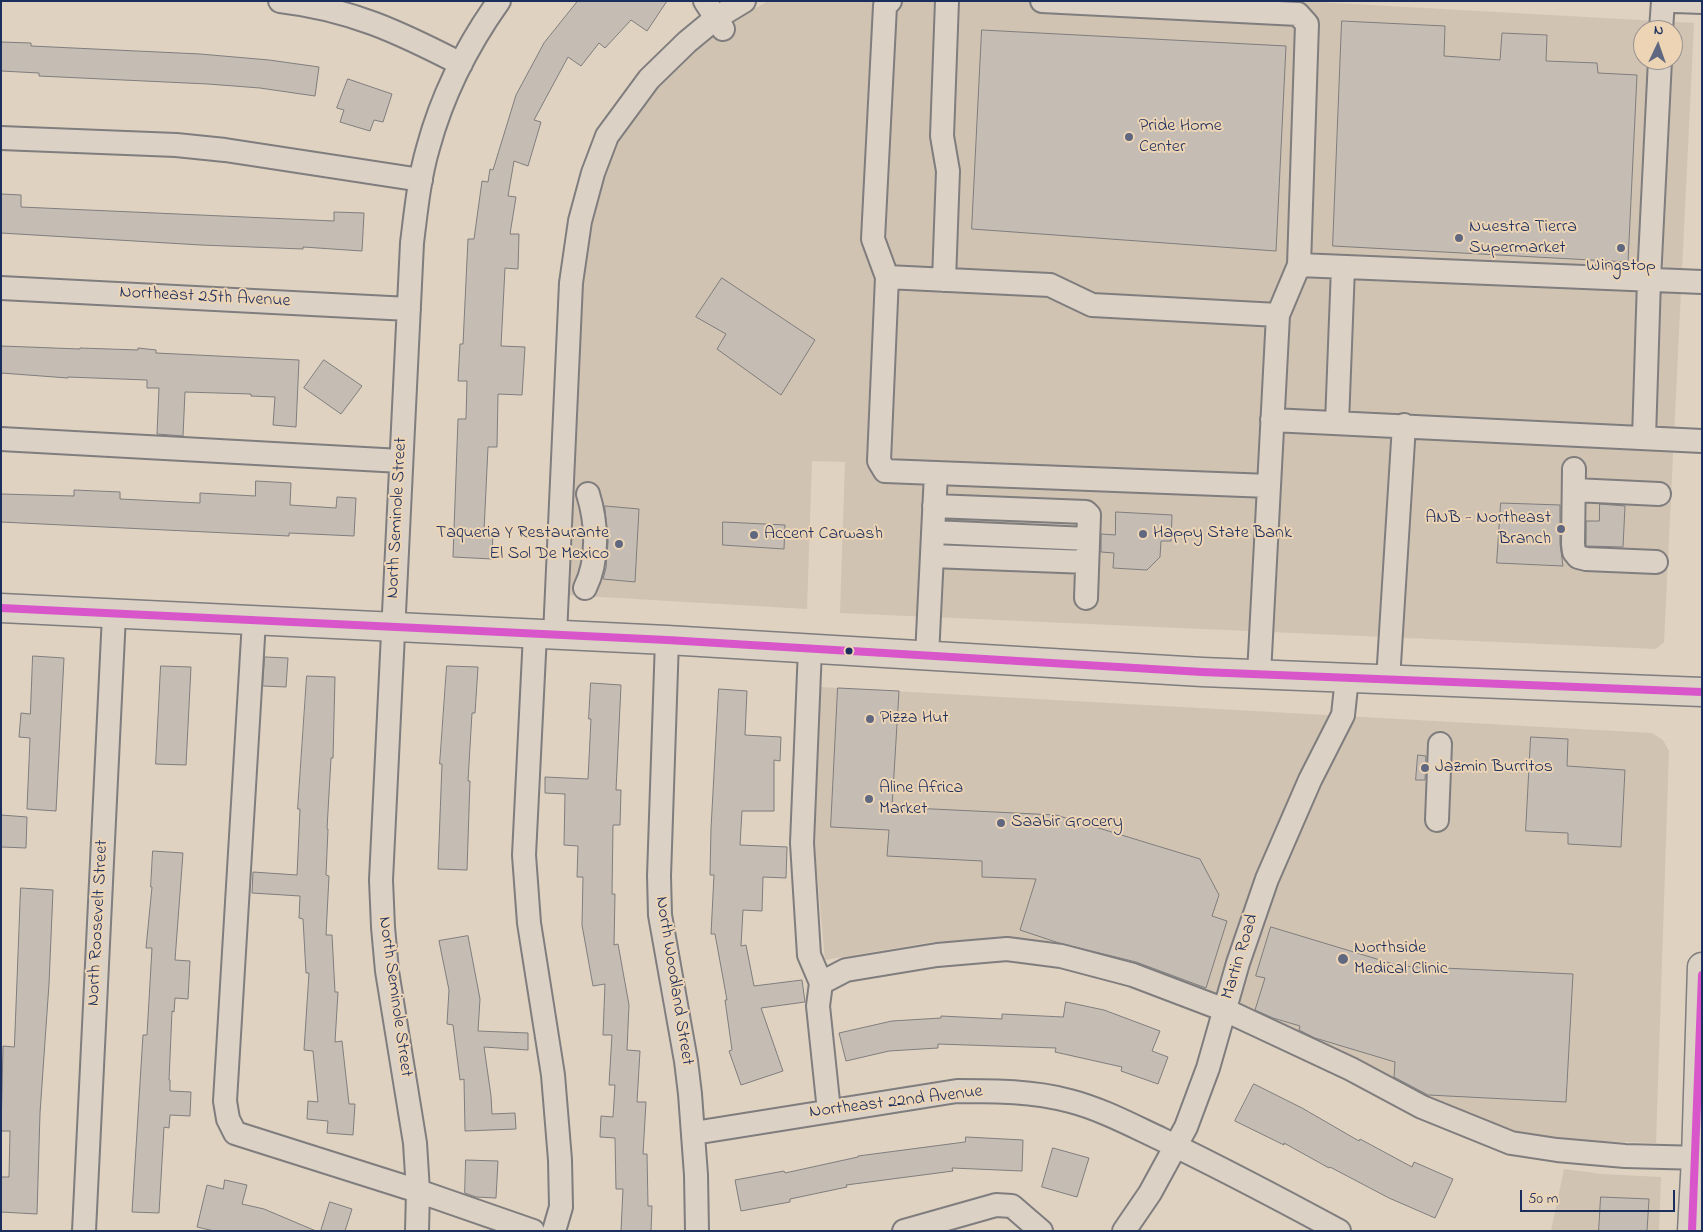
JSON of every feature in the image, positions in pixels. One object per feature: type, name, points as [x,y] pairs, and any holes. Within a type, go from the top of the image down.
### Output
[{"type":"main road","points":[[1,608],[114,615],[668,640],[1259,674],[1702,692]]},
{"type":"main road","points":[[1692,1231],[1699,1158],[1702,967]]},
{"type":"street","points":[[280,1],[338,11],[367,20],[398,32],[461,64]]},
{"type":"street","name":"North Seminole Street","points":[[417,1231],[418,1191],[415,1143],[387,971],[381,880],[412,243],[427,150],[437,118],[461,64],[499,1]]},
{"type":"street","points":[[554,1231],[561,1207],[560,1160],[553,1076],[528,923],[524,855],[545,634],[571,283],[580,221],[593,173],[607,136],[648,79],[715,16],[744,1]]},
{"type":"street","points":[[890,1],[885,6],[873,239],[887,277],[879,461],[885,471],[1269,486]]},
{"type":"street","points":[[944,280],[948,171],[942,136],[948,1]]},
{"type":"street","points":[[1042,1],[1298,14],[1307,24],[1299,264],[1278,316],[1259,674]]},
{"type":"street","points":[[1662,20],[1663,1]]},
{"type":"street","points":[[1675,1],[1702,2]]},
{"type":"street","points":[[1644,438],[1660,70]]},
{"type":"street","points":[[1,138],[176,145],[225,150],[421,180]]},
{"type":"street","points":[[1299,264],[1702,282]]},
{"type":"street","points":[[1337,423],[1343,266]]},
{"type":"street","points":[[887,277],[1050,285],[1092,305],[1278,316]]},
{"type":"street","name":"Northeast 25th Avenue","points":[[1,288],[409,308]]},
{"type":"street","points":[[1272,420],[1702,441]]},
{"type":"street","points":[[1388,680],[1404,425]]},
{"type":"street","points":[[1,439],[401,461]]},
{"type":"street","points":[[927,656],[936,473]]},
{"type":"street","points":[[1656,562],[1578,557],[1574,552],[1573,544],[1574,479],[1659,494]]},
{"type":"street","points":[[584,588],[592,569],[594,527],[588,494]]},
{"type":"street","points":[[934,506],[1086,512],[1089,515],[1086,598]]},
{"type":"street","points":[[933,532],[1088,539]]},
{"type":"street","points":[[932,556],[1087,562]]},
{"type":"street","name":"North Roosevelt Street","points":[[84,1231],[114,615]]},
{"type":"street","points":[[254,621],[225,1101],[228,1119],[235,1132],[418,1191],[533,1231]]},
{"type":"street","name":"North Woodland Street","points":[[668,640],[659,876],[660,915],[686,1061],[694,1133],[697,1231]]},
{"type":"street","points":[[810,648],[802,843],[809,954],[821,983],[818,1006],[829,1111]]},
{"type":"street","name":"Martin Road","points":[[1124,1231],[1150,1193],[1186,1127],[1205,1077],[1238,963],[1276,857],[1310,780],[1343,715],[1347,678]]},
{"type":"street","points":[[1436,820],[1440,744]]},
{"type":"street","points":[[821,983],[846,970],[937,955],[1007,949],[1061,956],[1133,975],[1225,1010],[1351,1069],[1422,1107],[1511,1142],[1557,1150],[1615,1156],[1699,1158]]},
{"type":"street","name":"Northeast 22nd Avenue","points":[[694,1133],[957,1091],[1036,1094],[1072,1101],[1115,1117],[1176,1146],[1339,1231]]},
{"type":"street","points":[[904,1231],[996,1205],[1012,1206],[1041,1231]]},
{"type":"shaded area","points":[[768,1],[1298,1],[1640,20],[1633,20],[1633,70],[1683,70],[1683,22],[1694,23],[1664,642],[1656,649],[840,613],[845,462],[812,461],[807,609],[566,595],[581,288],[588,231],[614,143],[658,86],[703,42]]},
{"type":"shaded area","points":[[820,687],[1652,733],[1663,740],[1669,751],[1656,1143],[1565,1140],[1517,1132],[1420,1095],[1161,974],[1068,945],[1007,938],[932,942],[825,960],[814,841]]},
{"type":"shaded area","points":[[1564,1169],[1602,1174],[1661,1177],[1659,1231],[1551,1231]]},
{"type":"building","points":[[578,1],[667,1],[647,31],[631,20],[605,48],[599,43],[581,66],[568,57],[534,120],[541,122],[528,166],[514,161],[508,196],[516,197],[510,234],[519,234],[518,269],[505,268],[501,346],[525,347],[522,395],[498,394],[497,447],[488,447],[484,531],[493,531],[492,559],[453,557],[458,419],[466,419],[467,381],[458,381],[460,344],[463,344],[468,239],[474,239],[482,181],[488,182],[490,169],[493,170],[516,95],[544,43]]},
{"type":"building","points":[[1342,21],[1445,26],[1444,56],[1500,60],[1502,33],[1547,35],[1546,61],[1597,63],[1598,73],[1637,75],[1628,262],[1333,246]]},
{"type":"building","name":"Pride Home Center","points":[[982,30],[1286,46],[1276,251],[972,229]]},
{"type":"building","points":[[1,42],[31,43],[31,46],[200,54],[269,60],[319,67],[315,96],[260,88],[208,84],[39,76],[39,73],[1,71]]},
{"type":"building","points":[[348,79],[392,94],[383,122],[374,120],[370,131],[340,122],[344,110],[337,108]]},
{"type":"building","points":[[1,194],[21,195],[21,207],[334,221],[334,212],[364,213],[362,251],[303,247],[303,249],[201,245],[1,233]]},
{"type":"building","points":[[722,278],[815,340],[781,395],[717,349],[726,334],[696,317]]},
{"type":"building","points":[[1,346],[138,350],[138,348],[156,350],[156,353],[299,360],[296,427],[273,425],[275,397],[251,396],[251,394],[185,392],[183,436],[157,434],[159,388],[147,388],[147,380],[68,378],[1,373]]},
{"type":"building","points":[[324,360],[362,386],[341,414],[304,388]]},
{"type":"building","points":[[256,481],[291,483],[290,505],[336,508],[337,497],[356,498],[354,536],[289,533],[289,536],[1,522],[1,494],[74,496],[74,490],[120,492],[120,499],[200,503],[200,493],[255,496]]},
{"type":"building","points":[[1501,503],[1560,505],[1560,544],[1563,566],[1497,563]]},
{"type":"building","points":[[1600,504],[1625,506],[1623,547],[1586,546],[1586,521],[1599,521]]},
{"type":"building","name":"Taqueria Y Restaurante El Sol De Mexico","points":[[605,506],[639,509],[635,582],[603,579],[608,542]]},
{"type":"building","name":"Happy State Bank","points":[[1116,512],[1172,515],[1171,541],[1161,541],[1160,557],[1147,570],[1113,568],[1114,553],[1101,552],[1101,534],[1115,535]]},
{"type":"building","name":"Accent Carwash","points":[[723,522],[785,525],[784,549],[723,545]]},
{"type":"building","points":[[33,656],[64,658],[56,811],[27,809],[30,738],[19,737],[21,713],[30,714]]},
{"type":"building","points":[[265,657],[288,658],[286,687],[263,686]]},
{"type":"building","points":[[161,666],[191,667],[186,765],[156,764]]},
{"type":"building","points":[[447,666],[478,667],[475,713],[472,713],[468,781],[470,781],[467,870],[438,869],[442,764],[440,764]]},
{"type":"building","points":[[307,676],[335,677],[333,758],[331,758],[327,829],[326,875],[329,876],[326,935],[332,935],[335,992],[338,992],[335,1042],[342,1041],[349,1104],[355,1104],[353,1135],[327,1133],[328,1121],[307,1119],[308,1101],[318,1102],[313,1051],[304,1050],[309,973],[306,973],[303,919],[299,918],[300,896],[252,893],[253,872],[297,875],[300,809],[298,809]]},
{"type":"building","points":[[591,683],[621,685],[616,790],[621,790],[620,825],[613,825],[612,894],[615,894],[614,945],[618,944],[629,1005],[627,1050],[640,1051],[637,1102],[646,1102],[643,1154],[647,1154],[648,1206],[652,1206],[651,1231],[621,1231],[623,1189],[616,1189],[615,1138],[600,1137],[601,1116],[613,1117],[615,1085],[609,1085],[612,1035],[603,1035],[605,984],[593,986],[582,925],[583,877],[577,877],[578,846],[564,845],[565,794],[545,793],[545,777],[588,779]]},
{"type":"building","points":[[838,688],[899,691],[892,807],[1056,815],[1200,859],[1219,895],[1212,916],[1227,921],[1206,988],[1136,962],[1059,943],[1020,930],[1036,879],[982,877],[982,861],[887,856],[889,830],[831,827]]},
{"type":"building","points":[[719,689],[747,691],[745,735],[781,737],[780,761],[774,760],[774,811],[742,811],[740,845],[787,847],[786,878],[763,877],[762,911],[743,910],[741,946],[746,945],[754,986],[802,980],[805,1002],[761,1008],[783,1071],[741,1085],[729,1051],[732,1050],[725,1000],[727,1000],[715,934],[711,934],[714,875],[710,875],[711,829]]},
{"type":"building","points":[[1531,737],[1568,739],[1567,766],[1625,770],[1621,847],[1568,844],[1568,833],[1526,831]]},
{"type":"building","points":[[1418,755],[1426,756],[1425,780],[1416,780]]},
{"type":"building","points":[[1,815],[27,817],[26,848],[1,847]]},
{"type":"building","points":[[153,851],[183,853],[175,960],[190,961],[188,999],[175,998],[174,1012],[172,1011],[169,1080],[170,1091],[191,1092],[190,1116],[170,1115],[169,1128],[164,1127],[159,1213],[132,1212],[143,1035],[147,1035],[152,948],[146,948],[152,887]]},
{"type":"building","points":[[21,888],[53,890],[40,1113],[37,1214],[1,1212],[1,1177],[9,1177],[10,1131],[1,1131],[3,1046],[14,1047]]},
{"type":"building","points":[[1271,927],[1400,966],[1573,974],[1566,1102],[1428,1095],[1394,1077],[1395,1062],[1315,1038],[1299,1030],[1300,1026],[1273,1018],[1255,1010],[1265,978],[1256,976]]},
{"type":"building","points":[[468,936],[480,999],[478,1031],[528,1033],[528,1050],[484,1047],[492,1114],[515,1113],[516,1129],[465,1131],[464,1079],[460,1080],[453,1025],[447,1024],[449,990],[439,941]]},
{"type":"building","points":[[1066,1002],[1104,1010],[1160,1031],[1152,1051],[1168,1057],[1158,1084],[1121,1071],[1122,1067],[1055,1052],[1056,1048],[938,1044],[938,1048],[889,1051],[846,1061],[839,1033],[892,1021],[941,1018],[941,1016],[1002,1019],[1002,1014],[1063,1017]]},
{"type":"building","points":[[1254,1084],[1302,1108],[1359,1141],[1360,1139],[1412,1167],[1414,1162],[1453,1179],[1435,1218],[1389,1198],[1284,1143],[1284,1145],[1235,1121]]},
{"type":"building","points":[[966,1137],[1023,1140],[1022,1171],[952,1168],[953,1171],[846,1185],[847,1187],[790,1199],[790,1202],[741,1211],[735,1180],[784,1171],[785,1173],[858,1156],[965,1142]]},
{"type":"building","points":[[1053,1148],[1089,1158],[1077,1197],[1042,1187]]},
{"type":"building","points":[[466,1160],[498,1161],[496,1198],[476,1197],[465,1193]]},
{"type":"building","points":[[225,1180],[247,1185],[242,1204],[264,1209],[316,1231],[214,1231],[197,1227],[207,1185],[223,1189]]},
{"type":"building","points":[[1601,1197],[1649,1199],[1647,1231],[1599,1231]]},
{"type":"building","points":[[330,1202],[352,1209],[345,1231],[321,1231]]},
{"type":"transit line","points":[[1,608],[667,640],[1202,672],[1702,692]]},
{"type":"transit line","points":[[1692,1231],[1702,975]]},
{"type":"place","name":"Pride Home Center","points":[[1129,137]]},
{"type":"place","name":"Nuestra Tierra Supermarket","points":[[1459,238]]},
{"type":"place","name":"Wingstop","points":[[1621,248]]},
{"type":"place","name":"ANB - Northeast Branch","points":[[1561,529]]},
{"type":"place","name":"Happy State Bank","points":[[1143,534]]},
{"type":"place","name":"Accent Carwash","points":[[754,535]]},
{"type":"place","name":"Taqueria Y Restaurante El Sol De Mexico","points":[[619,544]]},
{"type":"place","name":"Pizza Hut","points":[[870,719]]},
{"type":"place","name":"Jazmin Burritos","points":[[1425,768]]},
{"type":"place","name":"Aline Africa Market","points":[[869,799]]},
{"type":"place","name":"Saabir Grocery","points":[[1001,823]]},
{"type":"place","name":"Northside Medical Clinic","points":[[1343,959]]}]
